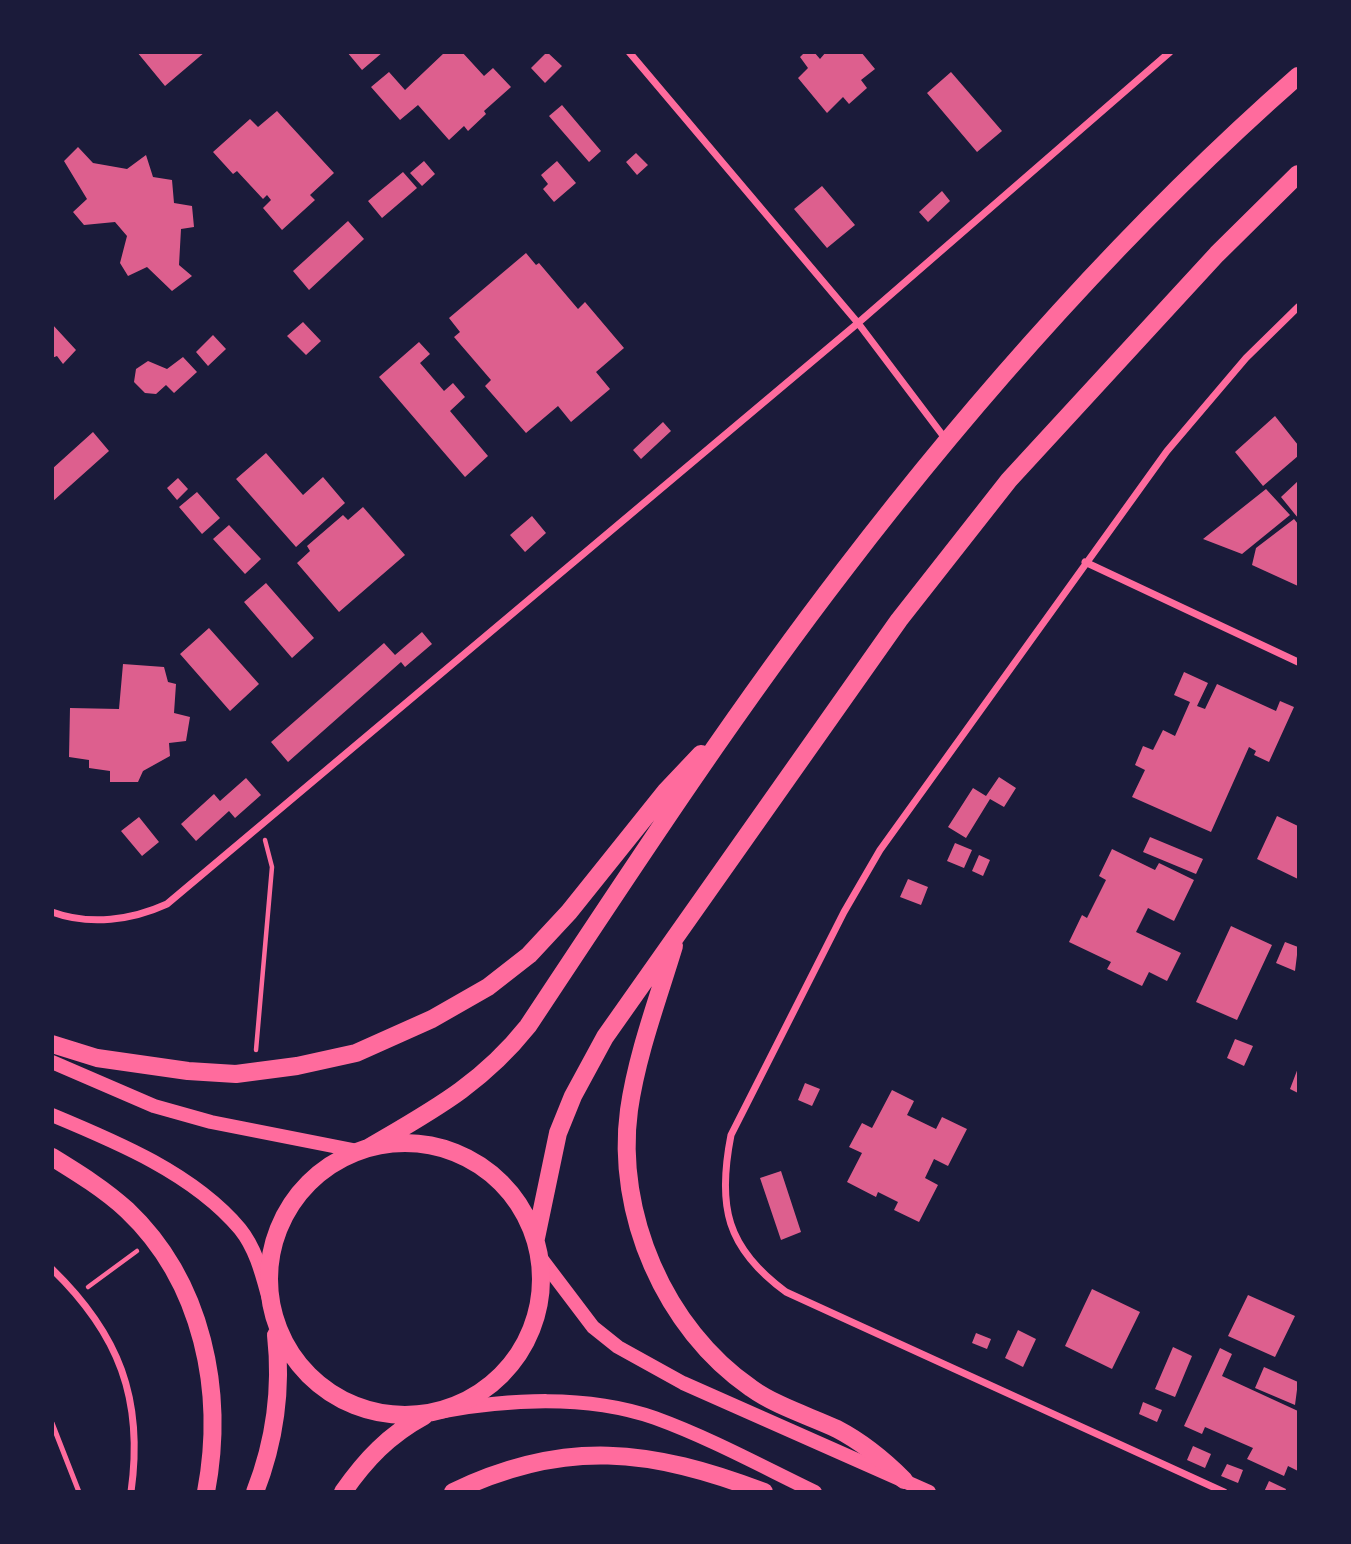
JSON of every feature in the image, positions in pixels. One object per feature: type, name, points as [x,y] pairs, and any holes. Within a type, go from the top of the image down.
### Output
[{"type":"main road","points":[[255,1492],[264,1468],[278,1408],[279,1360],[269,1272],[274,1241],[292,1203],[321,1172],[466,1088],[503,1058],[528,1026],[735,718],[844,569],[947,442],[1069,304],[1168,201],[1298,76]]},
{"type":"main road","points":[[536,1238],[552,1152],[573,1096],[605,1037],[899,620],[1009,480],[1207,264],[1298,174]]},
{"type":"main road","points":[[52,1044],[97,1058],[188,1071],[236,1074],[356,1053],[432,1019],[488,987],[529,955],[569,912],[666,791],[735,718]]},
{"type":"main road","points":[[680,928],[636,1076],[626,1141],[632,1195],[654,1268],[683,1321],[723,1368],[753,1390],[863,1444],[904,1480]]},
{"type":"main road","points":[[52,1062],[154,1106],[211,1122],[363,1150],[416,1143],[463,1155],[503,1184],[519,1202],[536,1238],[541,1284],[535,1318],[521,1350],[489,1384],[471,1398],[406,1426],[369,1457],[343,1492]]},
{"type":"main road","points":[[52,1115],[167,1170],[207,1198],[240,1230],[251,1248],[272,1309],[294,1359],[330,1394],[376,1412],[432,1413],[522,1401],[609,1407],[654,1418],[816,1492]]},
{"type":"main road","points":[[52,1157],[87,1178],[127,1210],[153,1240],[187,1296],[205,1347],[214,1402],[212,1458],[206,1492]]},
{"type":"main road","points":[[540,1257],[593,1327],[618,1347],[683,1383],[929,1492]]},
{"type":"main road","points":[[453,1492],[517,1466],[555,1458],[598,1454],[640,1456],[682,1464],[764,1492]]},
{"type":"street","points":[[629,52],[858,323],[947,442]]},
{"type":"street","points":[[52,912],[90,920],[121,919],[167,904],[858,323],[1170,52]]},
{"type":"street","points":[[1224,1492],[786,1292],[764,1275],[745,1253],[732,1228],[724,1201],[723,1173],[731,1135],[844,912],[880,850],[1085,562],[1205,403],[1298,307]]},
{"type":"street","points":[[1085,562],[1298,662]]},
{"type":"street","points":[[52,1269],[76,1295],[104,1335],[129,1386],[136,1438],[131,1492]]},
{"type":"lane","points":[[52,1423],[79,1492]]},
{"type":"path","points":[[254,1072],[272,867],[262,825]]},
{"type":"path","points":[[76,1295],[153,1240]]},
{"type":"building","points":[[137,52],[205,52],[165,86]]},
{"type":"building","points":[[347,52],[383,52],[362,70]]},
{"type":"building","points":[[462,52],[484,76],[493,68],[511,87],[484,111],[486,114],[468,131],[464,126],[449,140],[418,105],[400,120],[371,87],[389,72],[405,90],[444,53]]},
{"type":"building","points":[[547,52],[562,66],[545,83],[531,68]]},
{"type":"building","points":[[805,52],[814,52],[820,59],[826,52],[861,52],[875,69],[861,80],[867,88],[849,104],[843,97],[827,113],[798,78],[808,68],[800,57]]},
{"type":"building","points":[[951,72],[1002,131],[977,152],[927,93]]},
{"type":"building","points":[[562,105],[601,151],[589,162],[549,116]]},
{"type":"building","points":[[277,111],[334,173],[310,195],[315,200],[282,230],[263,208],[271,200],[267,195],[263,199],[237,171],[233,174],[213,152],[250,119],[258,127]]},
{"type":"building","points":[[78,147],[93,163],[127,169],[146,155],[153,177],[172,180],[174,203],[192,206],[194,227],[181,229],[179,265],[192,276],[172,291],[147,267],[128,276],[120,263],[127,236],[115,222],[84,225],[73,212],[87,199],[64,161]]},
{"type":"building","points":[[636,153],[648,165],[637,175],[626,162]]},
{"type":"building","points":[[424,161],[435,174],[422,186],[410,173]]},
{"type":"building","points":[[557,161],[576,183],[554,202],[543,189],[548,184],[541,175]]},
{"type":"building","points":[[403,172],[417,188],[382,218],[368,201]]},
{"type":"building","points":[[822,186],[855,225],[827,248],[794,209]]},
{"type":"building","points":[[942,191],[950,201],[928,222],[919,212]]},
{"type":"building","points":[[348,221],[364,239],[309,290],[293,271]]},
{"type":"building","points":[[526,253],[536,265],[539,263],[578,309],[585,302],[624,348],[596,372],[610,389],[571,422],[558,406],[526,433],[485,386],[491,380],[454,337],[460,332],[449,318]]},
{"type":"building","points":[[303,322],[321,341],[306,355],[287,336]]},
{"type":"building","points":[[52,324],[76,350],[63,364],[57,356],[52,358]]},
{"type":"building","points":[[213,335],[226,349],[208,366],[196,352]]},
{"type":"building","points":[[419,342],[430,354],[420,363],[444,391],[453,383],[465,397],[450,411],[488,456],[465,477],[379,377]]},
{"type":"building","points":[[183,357],[197,372],[174,393],[166,385],[156,394],[145,393],[134,382],[136,369],[148,361],[167,369]]},
{"type":"building","points":[[1275,416],[1298,445],[1298,456],[1263,486],[1235,452]]},
{"type":"building","points":[[663,422],[671,431],[641,459],[633,450]]},
{"type":"building","points":[[93,432],[109,451],[52,502],[52,469]]},
{"type":"building","points":[[266,453],[303,495],[323,477],[345,503],[296,547],[236,479]]},
{"type":"building","points":[[178,478],[188,489],[177,500],[167,488]]},
{"type":"building","points":[[1298,481],[1298,518],[1281,497]]},
{"type":"building","points":[[1266,489],[1290,515],[1242,554],[1203,539]]},
{"type":"building","points":[[197,492],[220,518],[202,534],[179,507]]},
{"type":"building","points":[[363,507],[405,555],[339,612],[297,563],[310,551],[307,546],[343,515],[348,520]]},
{"type":"building","points":[[532,516],[546,533],[525,552],[510,535]]},
{"type":"building","points":[[1294,519],[1298,524],[1298,586],[1252,565],[1256,548]]},
{"type":"building","points":[[229,525],[261,559],[245,574],[213,539]]},
{"type":"building","points":[[266,583],[314,638],[292,658],[244,602]]},
{"type":"building","points":[[209,628],[259,684],[230,711],[180,654]]},
{"type":"building","points":[[422,632],[432,644],[405,667],[401,662],[288,762],[271,742],[384,643],[395,655]]},
{"type":"building","points":[[123,664],[164,667],[168,682],[176,684],[174,713],[190,717],[186,741],[169,743],[170,756],[143,771],[138,782],[110,782],[110,771],[89,768],[89,760],[69,757],[70,708],[119,709]]},
{"type":"building","points":[[1184,672],[1208,683],[1197,706],[1205,709],[1217,684],[1276,711],[1280,701],[1294,707],[1269,762],[1254,755],[1256,751],[1249,747],[1211,832],[1132,797],[1145,770],[1135,765],[1143,746],[1153,750],[1163,730],[1175,736],[1190,702],[1174,695]]},
{"type":"building","points":[[999,777],[1016,788],[1004,807],[990,799],[966,838],[948,827],[973,788],[986,796]]},
{"type":"building","points":[[246,778],[261,795],[235,818],[229,811],[196,841],[181,824],[214,794],[220,801]]},
{"type":"building","points":[[1277,816],[1298,826],[1298,879],[1257,859]]},
{"type":"building","points":[[139,817],[159,842],[142,856],[121,831]]},
{"type":"building","points":[[1150,837],[1203,859],[1196,874],[1143,852]]},
{"type":"building","points":[[955,843],[972,850],[964,868],[947,861]]},
{"type":"building","points":[[1112,849],[1155,870],[1159,863],[1194,880],[1174,921],[1148,908],[1136,932],[1181,953],[1167,981],[1149,972],[1142,986],[1107,969],[1111,962],[1069,942],[1082,915],[1087,918],[1106,880],[1099,876]]},
{"type":"building","points":[[979,855],[990,860],[983,876],[972,871]]},
{"type":"building","points":[[908,879],[928,887],[921,905],[900,897]]},
{"type":"building","points":[[1231,926],[1272,945],[1237,1020],[1196,1002]]},
{"type":"building","points":[[1285,942],[1298,947],[1295,971],[1276,963]]},
{"type":"building","points":[[1235,1039],[1253,1046],[1244,1066],[1227,1058]]},
{"type":"building","points":[[1298,1068],[1298,1093],[1290,1089]]},
{"type":"building","points":[[805,1083],[820,1089],[812,1106],[798,1100]]},
{"type":"building","points":[[892,1090],[914,1101],[907,1115],[936,1129],[942,1117],[967,1129],[948,1166],[934,1159],[925,1178],[938,1185],[919,1222],[894,1210],[898,1202],[878,1192],[876,1197],[847,1182],[862,1153],[849,1147],[862,1123],[872,1128]]},
{"type":"building","points":[[781,1171],[801,1232],[781,1240],[760,1178]]},
{"type":"building","points":[[1092,1289],[1140,1312],[1112,1369],[1065,1346]]},
{"type":"building","points":[[1248,1295],[1295,1316],[1275,1357],[1228,1336]]},
{"type":"building","points":[[1018,1330],[1036,1339],[1023,1367],[1005,1358]]},
{"type":"building","points":[[976,1333],[991,1339],[987,1349],[972,1343]]},
{"type":"building","points":[[1173,1347],[1192,1356],[1175,1397],[1155,1389]]},
{"type":"building","points":[[1220,1348],[1232,1354],[1222,1376],[1298,1411],[1298,1471],[1288,1466],[1284,1476],[1247,1459],[1253,1448],[1205,1427],[1202,1434],[1184,1426]]},
{"type":"building","points":[[1264,1367],[1298,1382],[1295,1405],[1255,1388]]},
{"type":"building","points":[[1143,1402],[1162,1410],[1157,1422],[1139,1414]]},
{"type":"building","points":[[1193,1446],[1211,1454],[1205,1468],[1187,1460]]},
{"type":"building","points":[[1227,1464],[1243,1470],[1238,1483],[1221,1476]]},
{"type":"building","points":[[1269,1481],[1286,1489],[1285,1492],[1264,1492]]}]
